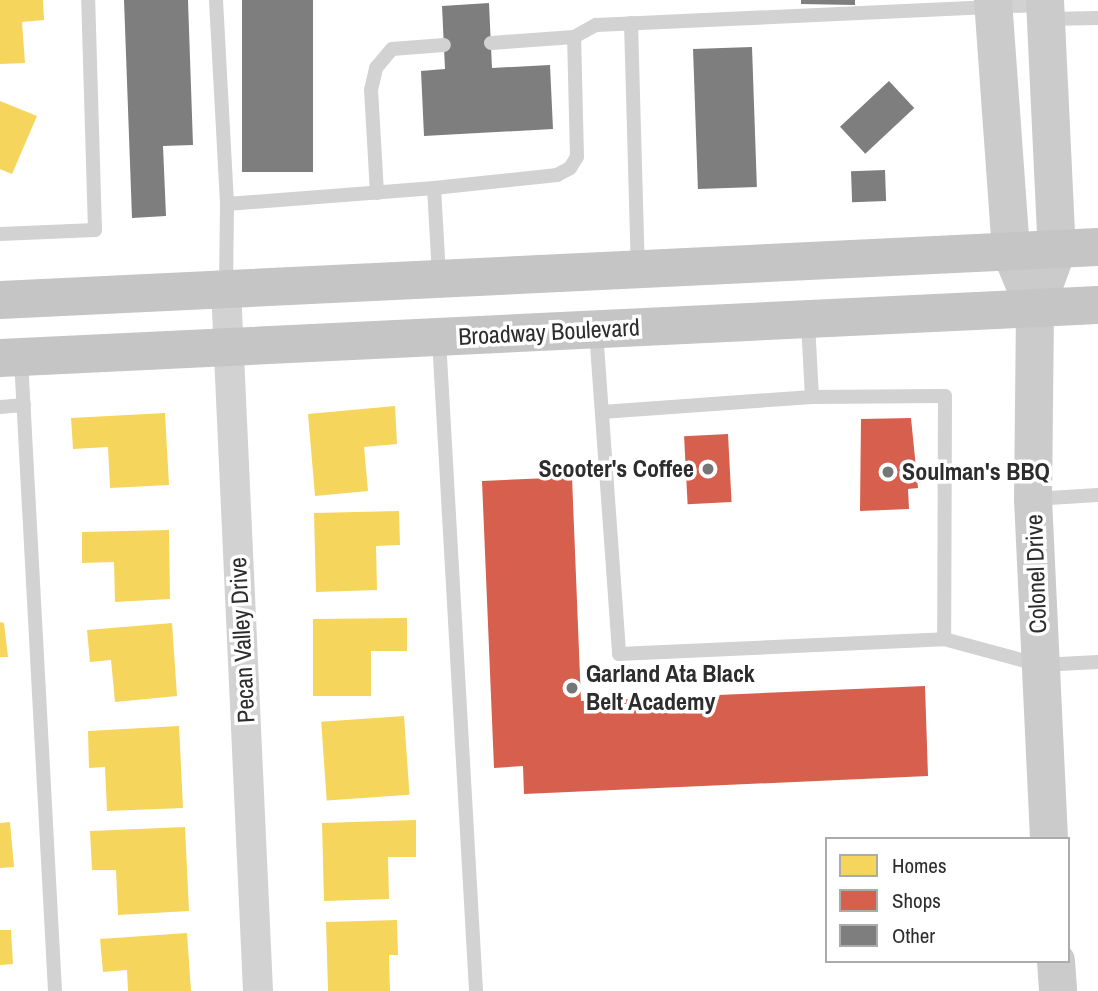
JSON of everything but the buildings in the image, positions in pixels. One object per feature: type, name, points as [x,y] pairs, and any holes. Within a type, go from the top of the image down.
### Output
[{"type":"main road","points":[[0,300],[1098,247]]},
{"type":"main road","points":[[638,269],[638,327]]},
{"type":"main road","name":"Broadway Boulevard","points":[[10,358],[1098,305]]},
{"type":"street","name":"Colonel Drive","points":[[994,5],[1011,251],[1035,310]]},
{"type":"street","name":"Colonel Drive","points":[[1046,8],[1057,250],[1035,310],[1033,499],[1049,837]]},
{"type":"street","name":"Pecan Valley Drive","points":[[226,289],[258,991]]},
{"type":"street","points":[[1056,963],[1058,991]]},
{"type":"lane","points":[[0,234],[95,230],[88,0]]},
{"type":"lane","points":[[216,0],[227,204],[226,289]]},
{"type":"lane","points":[[491,43],[574,37],[596,24],[994,5],[1046,8],[1098,18]]},
{"type":"lane","points":[[631,23],[638,269]]},
{"type":"lane","points":[[227,204],[434,188],[557,175],[570,168],[577,157],[574,37]]},
{"type":"lane","points":[[377,193],[371,90],[376,68],[392,49],[444,45]]},
{"type":"lane","points":[[434,188],[439,279]]},
{"type":"lane","points":[[808,319],[812,397]]},
{"type":"lane","points":[[596,330],[619,654],[944,639],[1040,665],[1098,662]]},
{"type":"lane","points":[[439,337],[476,991]]},
{"type":"lane","points":[[10,358],[23,405],[55,991]]},
{"type":"lane","points":[[602,412],[812,397],[945,396],[944,639]]},
{"type":"lane","points":[[0,407],[23,405]]},
{"type":"lane","points":[[1033,499],[1098,495]]},
{"type":"place","name":"Scooter's Coffee","points":[[708,469]]},
{"type":"place","name":"Soulman's BBQ","points":[[888,472]]},
{"type":"place","name":"Garland Ata Black Belt Academy","points":[[572,688]]}]
